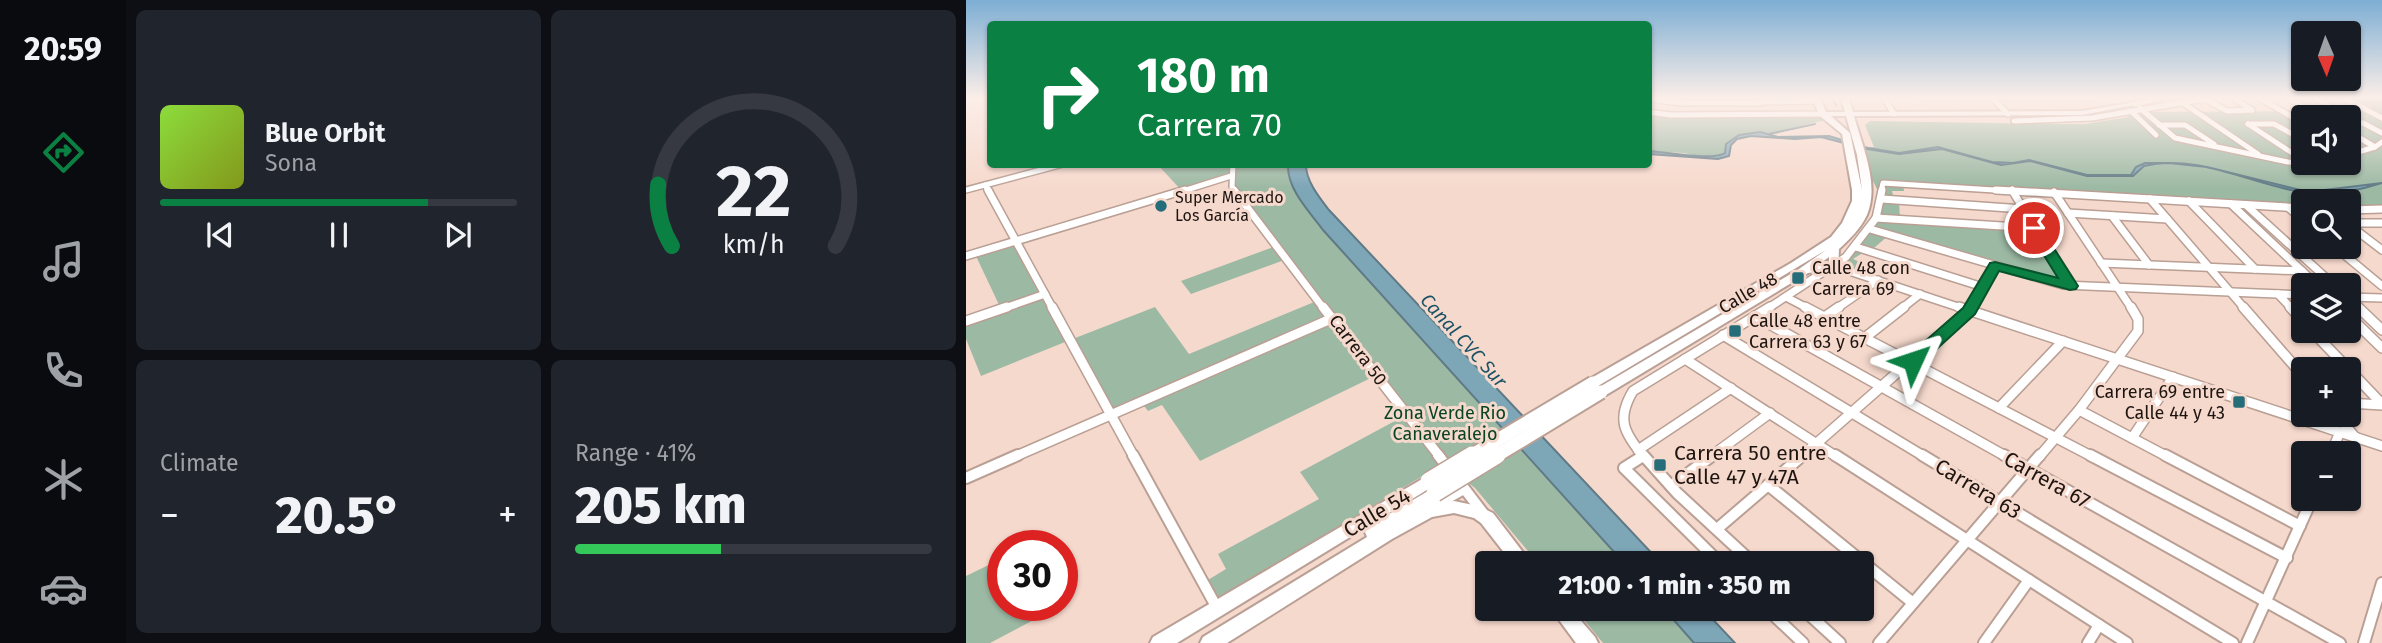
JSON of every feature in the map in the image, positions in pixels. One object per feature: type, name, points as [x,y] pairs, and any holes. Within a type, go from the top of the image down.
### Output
[{"type":"main road","points":[[1843,128],[1851,133]]},
{"type":"main road","name":"Calle 48","points":[[1597,387],[1835,251],[1858,226],[1865,212],[1868,191],[1851,128]]},
{"type":"main road","name":"Calle 48","points":[[1597,387],[1858,226]]},
{"type":"main road","points":[[1803,271],[1834,266],[1835,251]]},
{"type":"main road","name":"Calle 54","points":[[1160,643],[1432,487],[1597,387]]},
{"type":"main road","name":"Calle 54","points":[[1199,643],[1432,487]]},
{"type":"main road","points":[[1417,516],[1454,508],[1478,513],[1487,519]]},
{"type":"main road","name":"Calle 54","points":[[1210,643],[1417,516]]},
{"type":"main road","name":"Carrera 50","points":[[1487,519],[1513,551]]},
{"type":"main road","points":[[1570,621],[1588,643]]},
{"type":"street","points":[[2150,128],[2156,135]]},
{"type":"street","points":[[2163,128],[2175,138],[2264,158],[2291,161]]},
{"type":"street","points":[[2190,128],[2219,147]]},
{"type":"street","points":[[2220,128],[2264,158]]},
{"type":"street","points":[[2254,128],[2291,152]]},
{"type":"street","points":[[2361,139],[2375,147]]},
{"type":"street","points":[[2361,151],[2382,142]]},
{"type":"street","points":[[966,190],[1048,168]]},
{"type":"street","points":[[966,256],[1231,176],[1232,168]]},
{"type":"street","name":"Carrera 50","points":[[1231,176],[1232,187],[1240,201],[1487,519]]},
{"type":"street","name":"Calle 48","points":[[1640,453],[1624,430],[1622,415],[1633,391],[1834,266],[1856,247],[1858,226],[1876,218],[1882,199],[1882,185],[1887,182],[2012,190]]},
{"type":"street","points":[[985,185],[1217,608]]},
{"type":"street","points":[[2012,190],[2289,208]]},
{"type":"street","points":[[2012,190],[2070,286]]},
{"type":"street","points":[[1879,643],[2055,439],[2138,331],[2138,319],[2119,287],[2054,192]]},
{"type":"street","points":[[1882,199],[2023,209]]},
{"type":"street","points":[[2150,199],[2291,362]]},
{"type":"street","points":[[2189,201],[2255,269]]},
{"type":"street","points":[[2205,202],[2228,208],[2244,216]]},
{"type":"street","points":[[2231,204],[2302,271]]},
{"type":"street","points":[[2246,205],[2321,273]]},
{"type":"street","points":[[2260,217],[2260,210],[2271,207]]},
{"type":"street","points":[[2361,210],[2382,209]]},
{"type":"street","points":[[2068,213],[2167,219]]},
{"type":"street","points":[[2112,216],[2149,265]]},
{"type":"street","points":[[1876,218],[2034,228]]},
{"type":"street","points":[[2361,223],[2382,223]]},
{"type":"street","points":[[1858,226],[2070,286],[2291,295]]},
{"type":"street","points":[[2361,232],[2382,250]]},
{"type":"street","points":[[1856,247],[1983,287]]},
{"type":"street","points":[[2349,259],[2382,286]]},
{"type":"street","points":[[2101,263],[2302,271]]},
{"type":"street","points":[[1834,266],[2382,446]]},
{"type":"street","points":[[1717,529],[1970,310],[1995,266]]},
{"type":"street","points":[[1826,316],[1878,280]]},
{"type":"street","points":[[966,321],[1045,294]]},
{"type":"street","points":[[1867,336],[1920,294]]},
{"type":"street","points":[[2278,294],[2291,308]]},
{"type":"street","points":[[1786,297],[1867,336],[2055,439],[2287,558]]},
{"type":"street","points":[[2361,297],[2382,298]]},
{"type":"street","points":[[2361,309],[2380,327]]},
{"type":"street","name":"Carrera 67","points":[[1755,316],[2340,643]]},
{"type":"street","points":[[966,478],[1333,318]]},
{"type":"street","points":[[2361,328],[2382,348]]},
{"type":"street","name":"Carrera 63","points":[[1723,335],[2233,643]]},
{"type":"street","points":[[1999,408],[2063,341]]},
{"type":"street","points":[[2324,343],[2382,404]]},
{"type":"street","points":[[1685,359],[2127,643]]},
{"type":"street","points":[[2132,438],[2173,377]]},
{"type":"street","points":[[1708,551],[1624,468],[1640,453],[1731,388]]},
{"type":"street","points":[[2361,404],[2382,404]]},
{"type":"street","points":[[2079,410],[2300,526]]},
{"type":"street","points":[[1671,486],[1770,413]]},
{"type":"street","points":[[2346,427],[2355,437]]},
{"type":"street","points":[[2336,441],[2340,432]]},
{"type":"street","points":[[1640,453],[1740,551]]},
{"type":"street","points":[[1768,485],[1913,603]]},
{"type":"street","name":"Calle 54","points":[[1417,516],[1464,489]]},
{"type":"street","points":[[2247,643],[2307,511]]},
{"type":"street","points":[[1984,643],[2029,580]]},
{"type":"street","points":[[2364,643],[2382,583]]},
{"type":"street","points":[[1779,621],[1803,643]]},
{"type":"street","points":[[1816,621],[1840,643]]},
{"type":"street","points":[[2088,643],[2099,625]]},
{"type":"green space","points":[[1652,128],[1793,128],[1769,134],[1739,135],[1726,145],[1724,155],[1703,157],[1652,151]]},
{"type":"green space","points":[[1866,128],[2291,128],[2291,175],[2361,175],[2361,128],[2382,128],[2382,209],[2361,210],[2361,189],[2291,189],[2291,207],[1903,184],[1904,191],[1892,191],[1894,200],[1899,200],[1900,219],[2034,228],[2070,286],[1889,235],[1867,254],[1853,259],[1862,263],[1851,272],[1834,266],[1870,229],[1882,199],[1872,179],[1864,147],[1874,147]]},
{"type":"green space","name":"Zona Verde Rio Cañaveralejo","points":[[1161,168],[1288,168],[1288,174],[1323,230],[1613,551],[1528,551],[1475,488],[1444,463],[1214,602],[1203,583],[1226,569],[1218,554],[1319,499],[1300,472],[1406,415],[1377,375],[1200,461],[1162,405],[1148,411],[1141,402],[1111,414],[1070,340],[1155,307],[1189,354],[1319,300],[1287,259],[1191,294],[1181,281],[1276,246],[1240,201],[1230,177],[1182,191]]},
{"type":"green space","points":[[1016,241],[1070,340],[981,376],[966,339],[966,321],[1001,309],[975,254]]},
{"type":"green space","points":[[987,566],[987,621],[1032,621],[990,643],[966,643],[966,576]]},
{"type":"green space","points":[[1585,621],[1675,621],[1694,643],[1603,643]]},
{"type":"water","points":[[1760,132],[1778,137],[1829,136],[1868,148],[1899,153],[1938,147],[1992,162],[2013,163],[2029,160],[2087,175],[2131,175],[2136,167],[2145,163],[2165,163],[2144,166],[2133,176],[2087,176],[2030,161],[2001,165],[1942,149],[1899,154],[1867,149],[1821,137],[1795,139],[1751,136],[1737,139],[1731,145],[1729,156],[1718,159],[1652,154],[1652,151],[1719,155],[1725,153],[1726,144],[1739,135]]},
{"type":"water","points":[[2204,167],[2207,167],[2296,189],[2287,189]]},
{"type":"water","points":[[1288,168],[1306,168],[1311,183],[1329,210],[1650,551],[1613,551],[1323,230],[1291,183]]},
{"type":"water","points":[[2382,183],[2359,189],[2333,189]]},
{"type":"water","points":[[1675,621],[1714,621],[1735,643],[1694,643]]},
{"type":"waterway","points":[[1769,134],[1797,128]]},
{"type":"place","name":"Super Mercado Los García","points":[[1161,206]]},
{"type":"place","name":"Calle 48 con Carrera 69","points":[[1798,278]]},
{"type":"place","name":"Calle 48 entre Carrera 63 y 67","points":[[1735,331]]},
{"type":"place","name":"Carrera 69 entre Calle 44 y 43","points":[[2239,402]]},
{"type":"place","name":"Carrera 50 entre Calle 47 y 47A","points":[[1660,465]]},
{"type":"route","points":[[1913,361],[1970,310],[1995,266],[2070,286],[2034,228]]},
{"type":"water label","name":"Canal CVC Sur","points":[[1464,340]]}]
